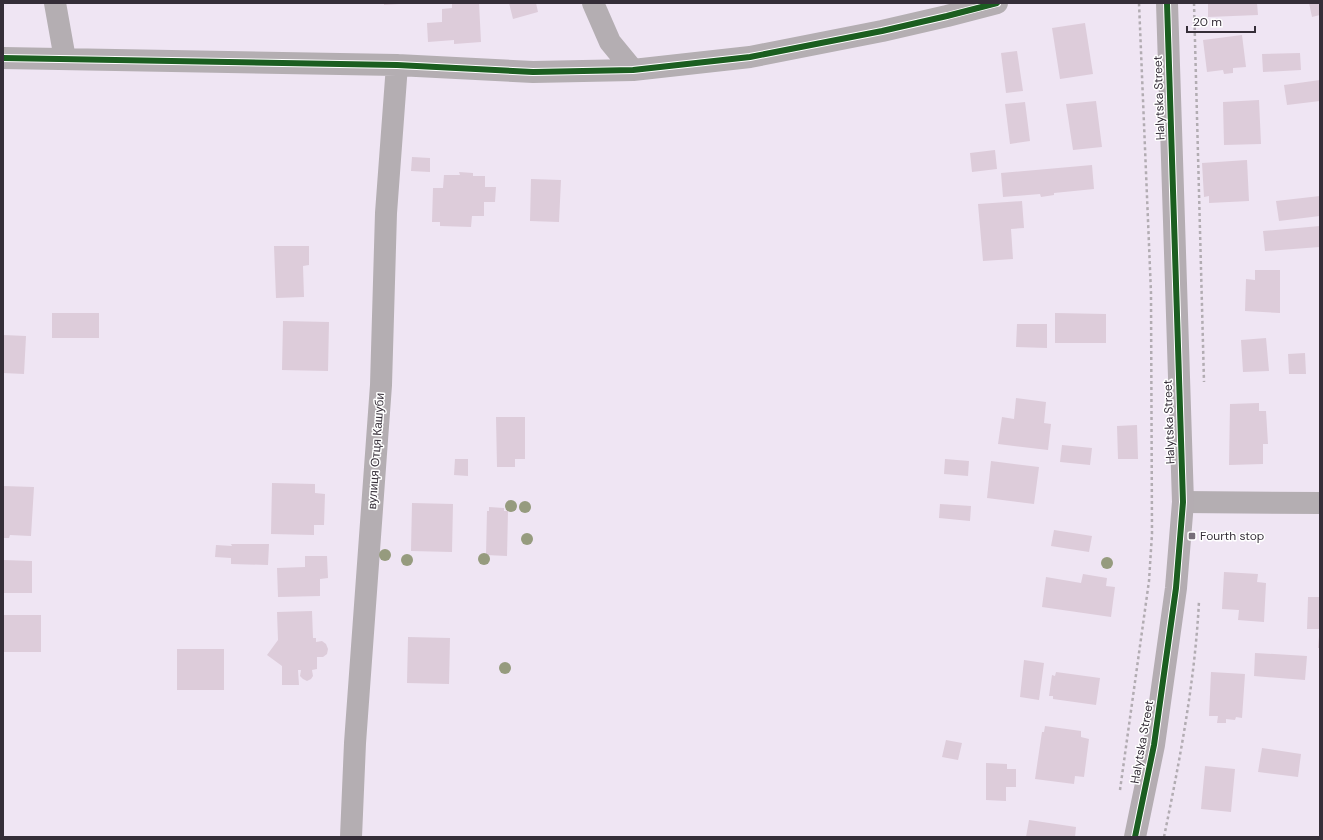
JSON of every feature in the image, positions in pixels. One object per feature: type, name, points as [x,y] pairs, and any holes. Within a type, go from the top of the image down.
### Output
[{"type":"street","points":[[55,3],[65,59]]},
{"type":"street","points":[[593,3],[610,42],[633,70]]},
{"type":"street","points":[[3,58],[397,65],[533,72],[633,70],[750,57],[947,16],[997,3]]},
{"type":"street","name":"Halytska Street","points":[[1135,837],[1154,745],[1176,588],[1183,502],[1167,3]]},
{"type":"street","name":"вулиця Отця Кашуби","points":[[351,837],[355,743],[381,385],[386,213],[397,65]]},
{"type":"street","points":[[1183,502],[1320,503]]},
{"type":"path","points":[[1119,793],[1149,581],[1152,534],[1151,293],[1139,3]]},
{"type":"building","points":[[384,3],[399,3],[399,4],[384,5]]},
{"type":"building","points":[[452,3],[479,3],[481,42],[454,44],[454,40],[428,42],[427,23],[442,22],[442,9],[452,8]]},
{"type":"building","points":[[509,3],[536,3],[538,12],[513,19]]},
{"type":"building","points":[[1208,3],[1257,3],[1258,15],[1208,17]]},
{"type":"building","points":[[1309,3],[1320,3],[1320,15],[1312,17]]},
{"type":"building","points":[[1085,23],[1093,74],[1060,79],[1052,28]]},
{"type":"building","points":[[1242,35],[1246,67],[1233,68],[1233,73],[1224,74],[1223,70],[1207,72],[1203,40]]},
{"type":"building","points":[[1017,51],[1023,91],[1006,93],[1001,53]]},
{"type":"building","points":[[1300,53],[1301,70],[1263,72],[1262,54]]},
{"type":"building","points":[[1320,80],[1320,101],[1287,105],[1284,85]]},
{"type":"building","points":[[1259,100],[1261,144],[1224,145],[1223,102]]},
{"type":"building","points":[[1096,101],[1102,147],[1073,150],[1066,104]]},
{"type":"building","points":[[1025,102],[1030,141],[1010,144],[1005,104]]},
{"type":"building","points":[[995,150],[997,169],[972,172],[970,153]]},
{"type":"building","points":[[412,157],[430,158],[430,172],[411,171]]},
{"type":"building","points":[[1247,160],[1249,201],[1209,203],[1209,196],[1204,197],[1202,163]]},
{"type":"building","points":[[1092,165],[1094,189],[1054,193],[1054,195],[1041,197],[1040,194],[1003,197],[1001,173]]},
{"type":"building","points":[[459,172],[473,173],[473,176],[485,176],[485,187],[496,187],[495,202],[484,202],[484,216],[472,216],[471,227],[440,226],[440,222],[432,222],[433,188],[443,188],[444,175],[460,175]]},
{"type":"building","points":[[531,179],[561,180],[559,222],[530,221]]},
{"type":"building","points":[[1320,196],[1320,216],[1279,221],[1276,201]]},
{"type":"building","points":[[1022,201],[1024,228],[1011,229],[1013,259],[983,261],[978,204]]},
{"type":"building","points":[[1320,226],[1320,247],[1265,251],[1263,231]]},
{"type":"building","points":[[274,246],[309,246],[309,265],[303,266],[304,297],[276,298]]},
{"type":"building","points":[[1255,270],[1280,270],[1280,313],[1245,311],[1246,279],[1255,280]]},
{"type":"building","points":[[52,313],[99,313],[99,338],[52,338]]},
{"type":"building","points":[[1055,313],[1106,314],[1106,343],[1055,343]]},
{"type":"building","points":[[283,321],[329,322],[328,371],[282,370]]},
{"type":"building","points":[[1017,324],[1047,324],[1047,348],[1016,347]]},
{"type":"building","points":[[3,335],[26,336],[24,374],[3,373]]},
{"type":"building","points":[[1266,338],[1269,371],[1243,372],[1241,340]]},
{"type":"building","points":[[1305,353],[1306,374],[1289,374],[1288,354]]},
{"type":"building","points":[[1016,398],[1046,402],[1044,423],[1051,424],[1048,450],[998,444],[1002,417],[1014,419]]},
{"type":"building","points":[[1259,403],[1259,411],[1266,411],[1268,444],[1263,444],[1263,464],[1229,465],[1230,404]]},
{"type":"building","points":[[496,417],[525,417],[525,459],[515,459],[515,467],[497,467]]},
{"type":"building","points":[[1137,425],[1138,459],[1118,459],[1117,426]]},
{"type":"building","points":[[1062,445],[1092,448],[1090,465],[1060,462]]},
{"type":"building","points":[[455,459],[468,459],[468,476],[454,475]]},
{"type":"building","points":[[945,459],[969,461],[968,476],[944,474]]},
{"type":"building","points":[[991,461],[1039,467],[1034,504],[987,498]]},
{"type":"building","points":[[272,483],[315,484],[315,493],[325,494],[324,525],[314,525],[314,535],[271,534]]},
{"type":"building","points":[[3,486],[34,487],[31,536],[10,535],[9,538],[3,538]]},
{"type":"building","points":[[412,503],[453,504],[452,552],[411,551]]},
{"type":"building","points":[[940,504],[971,506],[970,521],[939,518]]},
{"type":"building","points":[[489,507],[504,508],[504,511],[508,511],[507,556],[486,555],[487,511],[489,511]]},
{"type":"building","points":[[1054,530],[1092,536],[1089,552],[1051,546]]},
{"type":"building","points":[[231,544],[269,544],[268,565],[231,564],[231,558],[215,557],[216,545],[232,546]]},
{"type":"building","points":[[305,556],[327,556],[328,578],[320,579],[320,596],[278,597],[277,568],[305,567]]},
{"type":"building","points":[[3,560],[32,561],[32,593],[3,593]]},
{"type":"building","points":[[1224,572],[1258,574],[1257,582],[1266,583],[1264,622],[1238,620],[1239,610],[1222,609]]},
{"type":"building","points":[[1083,574],[1107,578],[1106,586],[1115,587],[1111,617],[1042,607],[1046,577],[1081,583]]},
{"type":"building","points":[[1308,597],[1320,597],[1320,629],[1307,629]]},
{"type":"building","points":[[312,611],[313,638],[316,638],[316,642],[322,641],[326,644],[328,649],[327,654],[323,657],[317,657],[317,669],[312,670],[313,676],[311,679],[307,681],[303,679],[300,676],[301,670],[298,670],[299,685],[282,685],[282,666],[267,655],[278,640],[277,612]]},
{"type":"building","points":[[3,615],[41,615],[41,652],[3,652]]},
{"type":"building","points":[[1319,636],[1320,648],[1318,648]]},
{"type":"building","points":[[408,637],[450,638],[449,684],[407,683]]},
{"type":"building","points":[[177,649],[224,649],[224,690],[177,690]]},
{"type":"building","points":[[1255,653],[1307,656],[1305,680],[1254,676]]},
{"type":"building","points":[[1024,660],[1044,663],[1039,700],[1020,697]]},
{"type":"building","points":[[1056,672],[1100,678],[1096,705],[1053,699],[1053,696],[1049,696],[1052,675],[1055,676]]},
{"type":"building","points":[[1211,672],[1245,674],[1242,718],[1236,717],[1235,720],[1226,719],[1226,723],[1217,723],[1218,716],[1209,716]]},
{"type":"building","points":[[1045,726],[1081,731],[1081,737],[1089,739],[1084,777],[1075,776],[1074,784],[1035,779],[1042,732],[1044,732]]},
{"type":"building","points":[[946,740],[962,743],[958,760],[942,757]]},
{"type":"building","points":[[1262,748],[1301,754],[1298,777],[1258,772]]},
{"type":"building","points":[[986,763],[1007,764],[1007,769],[1016,769],[1016,787],[1006,787],[1006,801],[986,800]]},
{"type":"building","points":[[1205,766],[1235,769],[1231,812],[1201,809]]},
{"type":"building","points":[[1029,820],[1076,827],[1075,837],[1026,837]]},
{"type":"cycle path","points":[[3,58],[397,65],[533,72],[633,70],[750,57],[882,31],[997,3]]},
{"type":"cycle path","points":[[1135,837],[1154,745],[1176,588],[1183,502],[1167,3]]},
{"type":"place","name":"Fourth stop","points":[[1192,536]]}]
